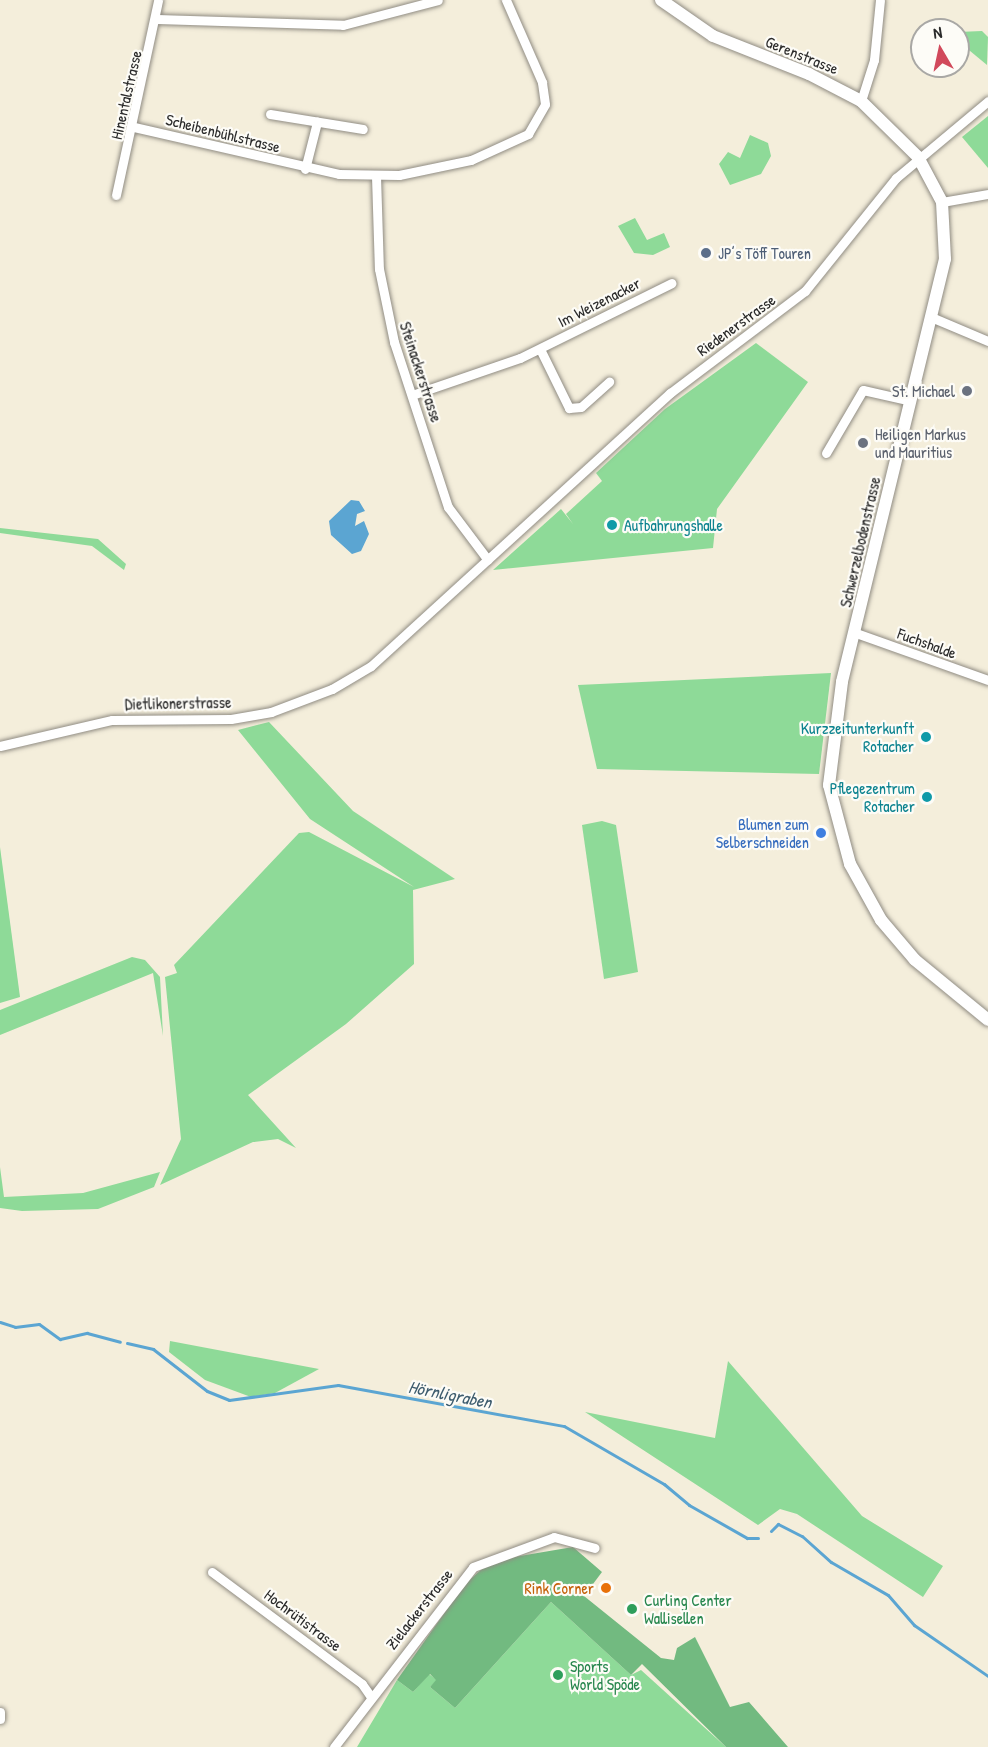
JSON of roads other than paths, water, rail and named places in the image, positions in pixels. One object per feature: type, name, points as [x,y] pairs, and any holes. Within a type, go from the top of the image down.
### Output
[{"type":"street","name":"Hinentalstrasse","points":[[116,195],[134,127],[157,19],[158,0]]},
{"type":"street","points":[[157,19],[343,25],[438,0]]},
{"type":"street","name":"Scheibenbühlstrasse","points":[[134,127],[305,169],[376,176],[465,162],[533,129],[543,109],[544,91],[506,0]]},
{"type":"street","name":"Gerenstrasse","points":[[661,0],[713,36],[809,74],[861,101],[918,157]]},
{"type":"street","points":[[861,101],[874,60],[880,0]]},
{"type":"street","name":"Riedenerstrasse","points":[[488,560],[670,393],[805,291],[918,157],[988,102]]},
{"type":"street","name":"Scheibenbühlstrasse","points":[[270,114],[363,129]]},
{"type":"street","points":[[305,169],[317,122]]},
{"type":"street","name":"Schwerzelbodenstrasse","points":[[918,157],[942,202],[946,248],[835,720],[831,764],[836,812],[850,864],[881,920],[915,960],[988,1020]]},
{"type":"street","name":"Steinackerstrasse","points":[[376,176],[382,288],[412,395],[451,515],[488,560]]},
{"type":"street","points":[[942,202],[988,194]]},
{"type":"street","name":"Im Weizenacker","points":[[412,395],[540,349],[672,283]]},
{"type":"street","points":[[931,317],[988,341]]},
{"type":"street","points":[[540,349],[569,408],[581,408],[609,382]]},
{"type":"street","points":[[826,453],[863,390],[911,401]]},
{"type":"street","name":"Dietlikonerstrasse","points":[[0,746],[112,720],[231,719],[312,698],[371,666],[488,560]]},
{"type":"street","name":"Fuchshalde","points":[[856,633],[988,680]]},
{"type":"street","name":"Zielackerstrasse","points":[[334,1747],[461,1578],[485,1558],[554,1537],[595,1548]]},
{"type":"street","name":"Hochrütistrasse","points":[[212,1572],[362,1684],[371,1697]]},
{"type":"street","points":[[0,1712],[0,1719]]},
{"type":"water","points":[[351,500],[359,501],[365,511],[357,514],[355,526],[364,521],[369,534],[361,551],[352,554],[331,535],[329,521]]},
{"type":"waterway","points":[[0,1322],[15,1327],[39,1324],[60,1339],[87,1333],[120,1342]]},
{"type":"waterway","name":"Hörnligraben","points":[[127,1343],[153,1349],[207,1391],[229,1400],[338,1385],[564,1426],[664,1484],[689,1505],[747,1538],[758,1538]]},
{"type":"waterway","name":"Hörnligraben","points":[[771,1531],[778,1524],[802,1536],[831,1562],[888,1595],[914,1625],[988,1676]]},
{"type":"place","name":"JP’s Töff Touren","points":[[706,253]]},
{"type":"place","name":"St. Michael","points":[[967,391]]},
{"type":"place","name":"Heiligen Markus und Mauritius","points":[[863,443]]},
{"type":"place","name":"Aufbahrungshalle","points":[[612,525]]},
{"type":"place","name":"Kurzzeitunterkunft Rotacher","points":[[926,737]]},
{"type":"place","name":"Pflegezentrum Rotacher","points":[[927,797]]},
{"type":"place","name":"Blumen zum Selberschneiden","points":[[821,833]]},
{"type":"place","name":"Rink Corner","points":[[606,1588]]},
{"type":"place","name":"Curling Center Wallisellen","points":[[632,1609]]},
{"type":"place","name":"Sports World Spöde","points":[[558,1675]]}]
